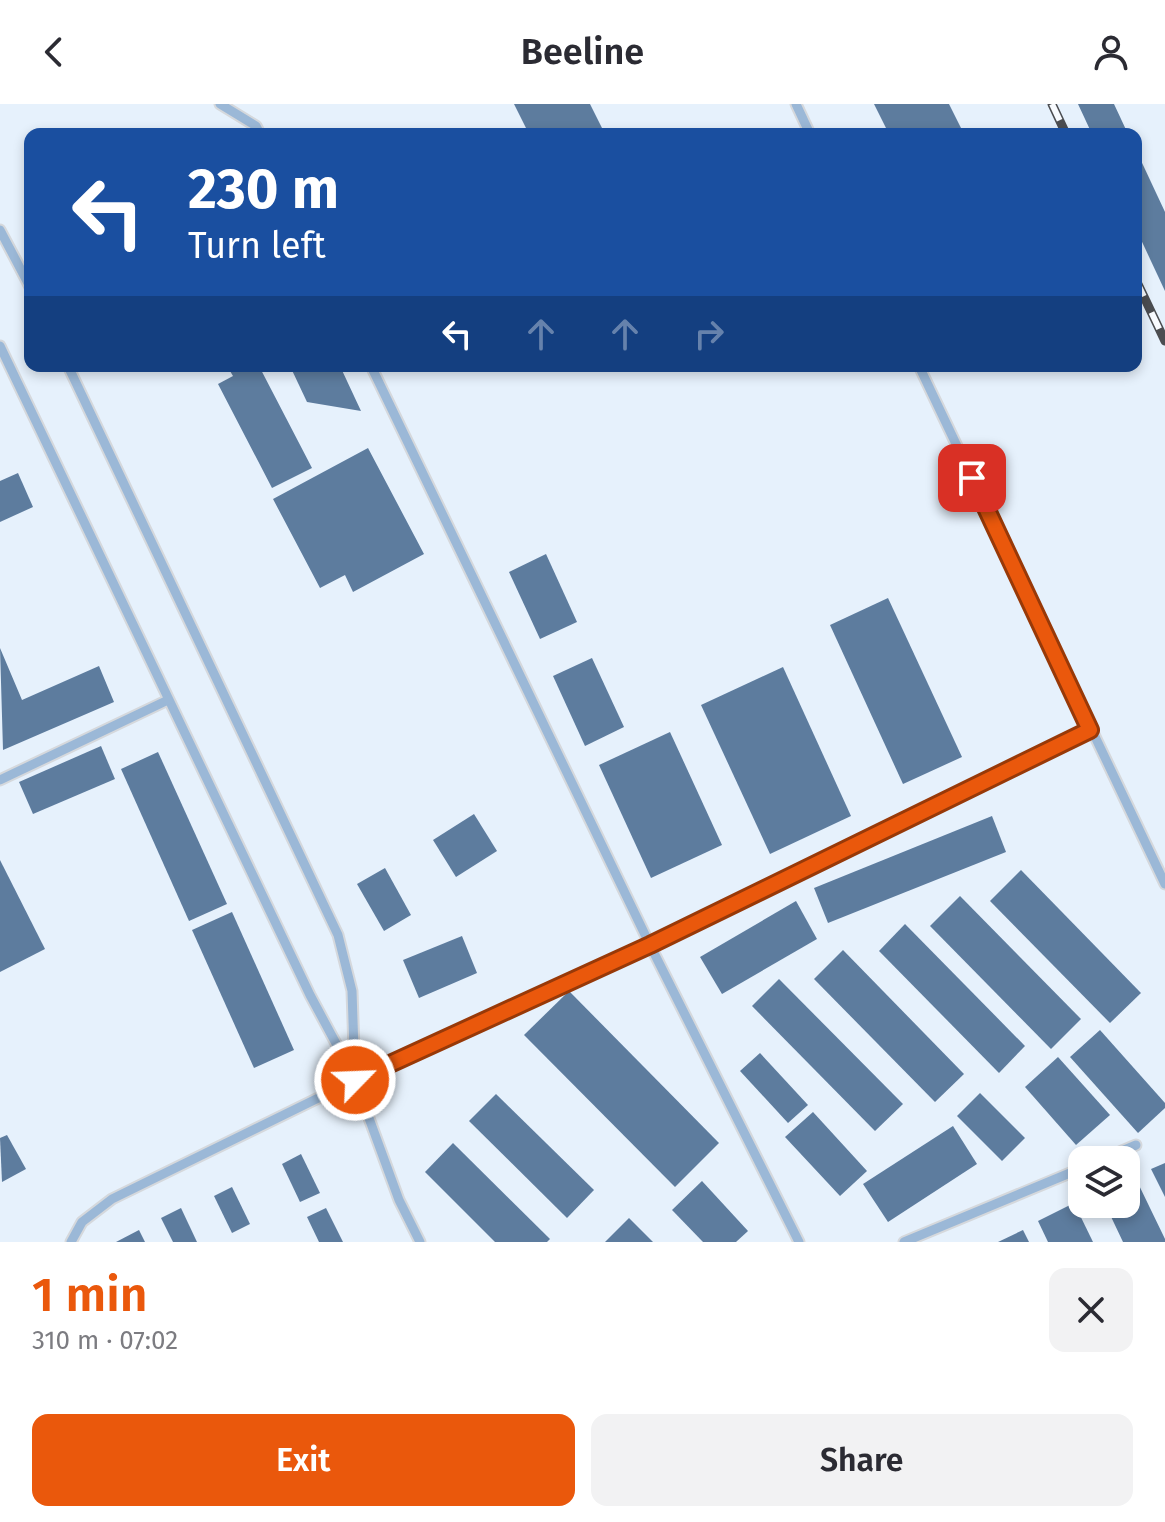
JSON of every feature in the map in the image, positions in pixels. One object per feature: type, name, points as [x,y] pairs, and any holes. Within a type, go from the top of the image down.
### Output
[{"type":"lane","points":[[220,104],[257,128]]},
{"type":"lane","points":[[796,104],[807,128]]},
{"type":"lane","points":[[0,230],[24,276]]},
{"type":"lane","points":[[0,346],[310,995],[355,1080],[399,1200],[420,1242]]},
{"type":"lane","points":[[71,372],[338,935],[352,991],[355,1080]]},
{"type":"lane","points":[[374,372],[650,945],[799,1242]]},
{"type":"lane","points":[[922,372],[1165,884]]},
{"type":"lane","points":[[0,780],[168,700]]},
{"type":"lane","points":[[71,1242],[82,1222],[112,1199],[355,1080],[650,945],[1090,730]]},
{"type":"lane","points":[[904,1242],[1068,1174]]},
{"type":"shaded area","points":[[0,104],[1165,104],[1165,1242],[0,1242]]},
{"type":"building","points":[[514,104],[590,104],[602,128],[526,128]]},
{"type":"building","points":[[874,104],[949,104],[961,128],[886,128]]},
{"type":"building","points":[[1078,104],[1114,104],[1125,128],[1089,128]]},
{"type":"building","points":[[1142,163],[1165,212],[1165,291],[1142,242]]},
{"type":"building","points":[[231,372],[262,372],[312,468],[272,488],[218,384],[233,376]]},
{"type":"building","points":[[293,372],[343,372],[361,411],[307,402]]},
{"type":"building","points":[[368,448],[424,554],[353,592],[345,575],[320,588],[273,499]]},
{"type":"building","points":[[18,473],[33,507],[0,522],[0,481]]},
{"type":"building","points":[[546,554],[577,622],[540,639],[509,572]]},
{"type":"building","points":[[888,598],[962,757],[903,784],[830,625]]},
{"type":"building","points":[[0,648],[22,700],[99,666],[114,702],[3,750]]},
{"type":"building","points":[[592,658],[624,727],[585,746],[553,676]]},
{"type":"building","points":[[783,667],[851,816],[770,854],[701,705]]},
{"type":"building","points":[[670,732],[722,845],[651,878],[599,765]]},
{"type":"building","points":[[101,746],[115,779],[33,814],[19,782]]},
{"type":"building","points":[[158,752],[227,904],[189,921],[121,769]]},
{"type":"building","points":[[474,814],[497,851],[456,877],[433,840]]},
{"type":"building","points":[[992,816],[1006,852],[828,923],[814,888]]},
{"type":"building","points":[[0,860],[45,949],[0,972]]},
{"type":"building","points":[[385,868],[411,915],[384,931],[357,884]]},
{"type":"building","points":[[1021,870],[1141,993],[1110,1023],[990,901]]},
{"type":"building","points":[[960,896],[1081,1019],[1051,1049],[930,926]]},
{"type":"building","points":[[796,901],[817,939],[722,994],[700,957]]},
{"type":"building","points":[[232,912],[294,1050],[254,1068],[192,930]]},
{"type":"building","points":[[905,924],[1025,1046],[999,1073],[879,951]]},
{"type":"building","points":[[462,936],[477,973],[419,998],[403,960]]},
{"type":"building","points":[[843,950],[964,1074],[935,1102],[814,979]]},
{"type":"building","points":[[779,979],[903,1104],[875,1131],[752,1006]]},
{"type":"building","points":[[569,991],[719,1143],[675,1187],[524,1035]]},
{"type":"building","points":[[1100,1030],[1165,1103],[1165,1108],[1138,1133],[1070,1057]]},
{"type":"building","points":[[760,1053],[808,1105],[788,1123],[740,1071]]},
{"type":"building","points":[[1058,1057],[1110,1115],[1076,1145],[1025,1087]]},
{"type":"building","points":[[980,1093],[1025,1138],[1002,1161],[957,1116]]},
{"type":"building","points":[[496,1094],[594,1190],[567,1218],[469,1121]]},
{"type":"building","points":[[813,1112],[867,1171],[840,1196],[785,1137]]},
{"type":"building","points":[[953,1126],[977,1164],[888,1222],[863,1184]]},
{"type":"building","points":[[7,1135],[26,1169],[2,1182],[0,1138]]},
{"type":"building","points":[[453,1143],[550,1239],[547,1242],[495,1242],[425,1172]]},
{"type":"building","points":[[301,1154],[320,1193],[300,1202],[282,1164]]},
{"type":"building","points":[[1165,1163],[1165,1197],[1151,1169]]},
{"type":"building","points":[[702,1181],[748,1231],[736,1242],[703,1242],[672,1210]]},
{"type":"building","points":[[232,1187],[250,1224],[232,1233],[214,1196]]},
{"type":"building","points":[[1140,1187],[1165,1242],[1123,1242],[1112,1218],[1140,1218]]},
{"type":"building","points":[[1068,1206],[1068,1218],[1081,1218],[1093,1242],[1048,1242],[1038,1221]]},
{"type":"building","points":[[181,1208],[197,1242],[173,1242],[161,1218]]},
{"type":"building","points":[[326,1208],[343,1242],[319,1242],[307,1217]]},
{"type":"building","points":[[629,1218],[653,1242],[605,1242]]},
{"type":"building","points":[[139,1230],[145,1242],[116,1242]]},
{"type":"building","points":[[1023,1230],[1029,1242],[998,1242]]},
{"type":"railway","points":[[1052,104],[1063,128]]},
{"type":"railway","points":[[1142,293],[1165,341]]},
{"type":"route","points":[[355,1080],[650,945],[1090,730],[972,478]]}]
